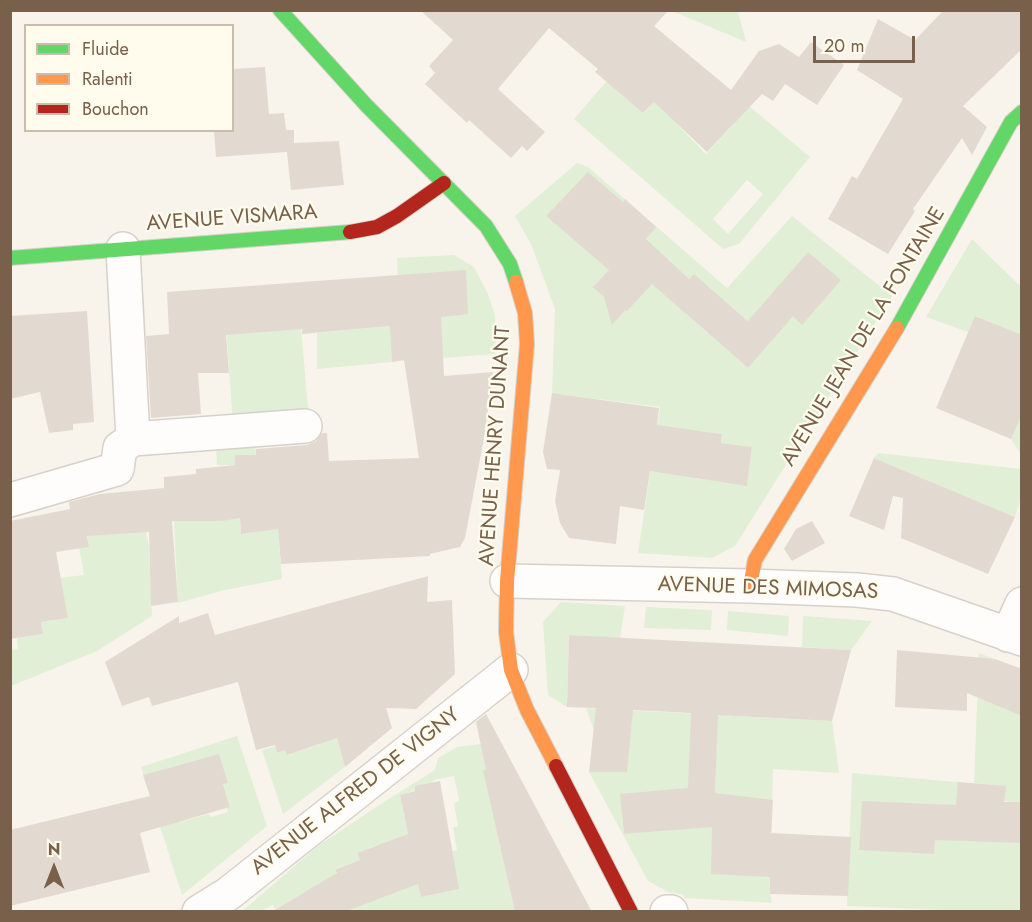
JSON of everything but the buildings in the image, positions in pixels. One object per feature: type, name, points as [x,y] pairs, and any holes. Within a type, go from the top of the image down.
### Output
[{"type":"street","name":"AVENUE HENRY DUNANT","points":[[280,10],[366,105],[486,226],[510,264],[525,313],[527,344],[507,581],[506,632],[511,670],[527,710],[631,912]]},
{"type":"street","name":"AVENUE JEAN DE LA FONTAINE","points":[[750,586],[755,560],[908,311],[1011,122],[1022,112]]},
{"type":"street","name":"AVENUE VISMARA","points":[[10,258],[358,231],[376,227],[397,216],[444,183]]},
{"type":"street","points":[[123,249],[133,439]]},
{"type":"street","points":[[10,500],[117,469],[120,448],[133,439],[305,426]]},
{"type":"street","name":"AVENUE DES MIMOSAS","points":[[507,581],[857,590],[893,594],[1015,637]]},
{"type":"street","points":[[1015,637],[1022,604]]},
{"type":"street","name":"AVENUE ALFRED DE VIGNY","points":[[199,912],[228,894],[511,670]]},
{"type":"green space","points":[[672,11],[738,11],[746,42]]},
{"type":"green space","points":[[647,34],[705,69],[810,157],[739,244],[723,249],[574,119]],"holes":[[[669,84],[644,113],[616,90]],[[721,111],[734,124],[706,154],[677,124]],[[747,180],[763,194],[728,234],[713,219]]]},
{"type":"green space","points":[[577,163],[588,167],[727,288],[792,216],[892,296],[735,546],[712,558],[638,553],[660,407],[552,393],[555,309],[531,244],[515,216]],"holes":[[[575,186],[585,249],[546,216]],[[708,286],[771,341],[748,368],[685,313]],[[701,431],[722,434],[721,443],[752,447],[747,485],[695,478]]]},
{"type":"green space","points":[[972,239],[1021,285],[1021,335],[976,316],[968,332],[926,317]]},
{"type":"green space","points":[[454,255],[474,267],[488,294],[495,316],[495,354],[402,361],[401,338],[392,362],[317,369],[317,333],[400,325],[397,258]]},
{"type":"green space","points":[[225,313],[301,328],[309,419],[233,424]]},
{"type":"green space","points":[[1021,414],[1021,454],[1011,439]]},
{"type":"green space","points":[[255,438],[256,460],[272,460],[282,579],[225,590],[178,603],[174,521],[240,518],[241,534],[261,531],[257,465],[248,455],[235,455],[235,465],[217,465],[216,441]]},
{"type":"green space","points":[[878,453],[1021,469],[1021,497],[1015,517],[874,458]]},
{"type":"green space","points":[[146,532],[149,547],[152,616],[97,651],[11,686],[11,650],[18,649],[17,638],[42,634],[41,622],[68,618],[60,578],[84,575],[79,548],[89,546],[87,533]]},
{"type":"green space","points":[[561,602],[625,606],[620,638],[569,635],[567,707],[548,695],[543,622]]},
{"type":"green space","points":[[646,607],[712,610],[711,630],[644,628]]},
{"type":"green space","points":[[728,611],[789,616],[788,636],[727,630]]},
{"type":"green space","points":[[803,616],[872,621],[851,650],[802,647]]},
{"type":"green space","points":[[979,653],[1004,663],[1021,716],[1021,802],[964,800],[1021,843],[1021,911],[847,906],[852,773],[1004,786],[974,783]]},
{"type":"green space","points":[[586,708],[832,721],[839,773],[773,769],[770,893],[772,903],[684,898],[683,894],[670,893],[648,881],[589,772],[626,772],[628,758],[603,756]],"holes":[[[690,762],[716,764],[715,794]],[[627,812],[668,830],[624,834],[622,814]]]},
{"type":"green space","points":[[329,709],[345,767],[283,814],[262,750],[275,746],[277,753],[285,750],[287,755],[318,745]]},
{"type":"green space","points":[[237,736],[267,826],[182,895],[141,767]],"holes":[[[213,756],[218,771],[227,783],[223,784],[230,806],[226,807],[228,812],[211,817],[209,814],[179,822],[164,769]]]},
{"type":"green space","points":[[481,744],[515,911],[315,911],[305,892],[275,909],[273,905],[260,911],[241,912],[318,846],[435,770],[438,758],[457,747]],"holes":[[[454,776],[459,801],[454,803],[458,826],[453,828],[457,850],[452,851],[458,889],[421,897],[400,796],[434,780]],[[377,845],[393,893],[351,909],[335,870],[360,860],[357,853]]]},
{"type":"traffic: fast","points":[[280,10],[366,105],[486,226],[510,264],[516,282]]},
{"type":"traffic: fast","points":[[897,328],[1011,122],[1022,112]]},
{"type":"traffic: fast","points":[[10,258],[350,232]]},
{"type":"traffic: slow","points":[[516,282],[525,313],[527,344],[507,581],[506,632],[511,670],[527,710],[556,766]]},
{"type":"traffic: slow","points":[[750,586],[755,560],[897,328]]},
{"type":"traffic: jam","points":[[350,232],[377,227],[444,183]]},
{"type":"traffic: jam","points":[[556,766],[631,912]]}]
